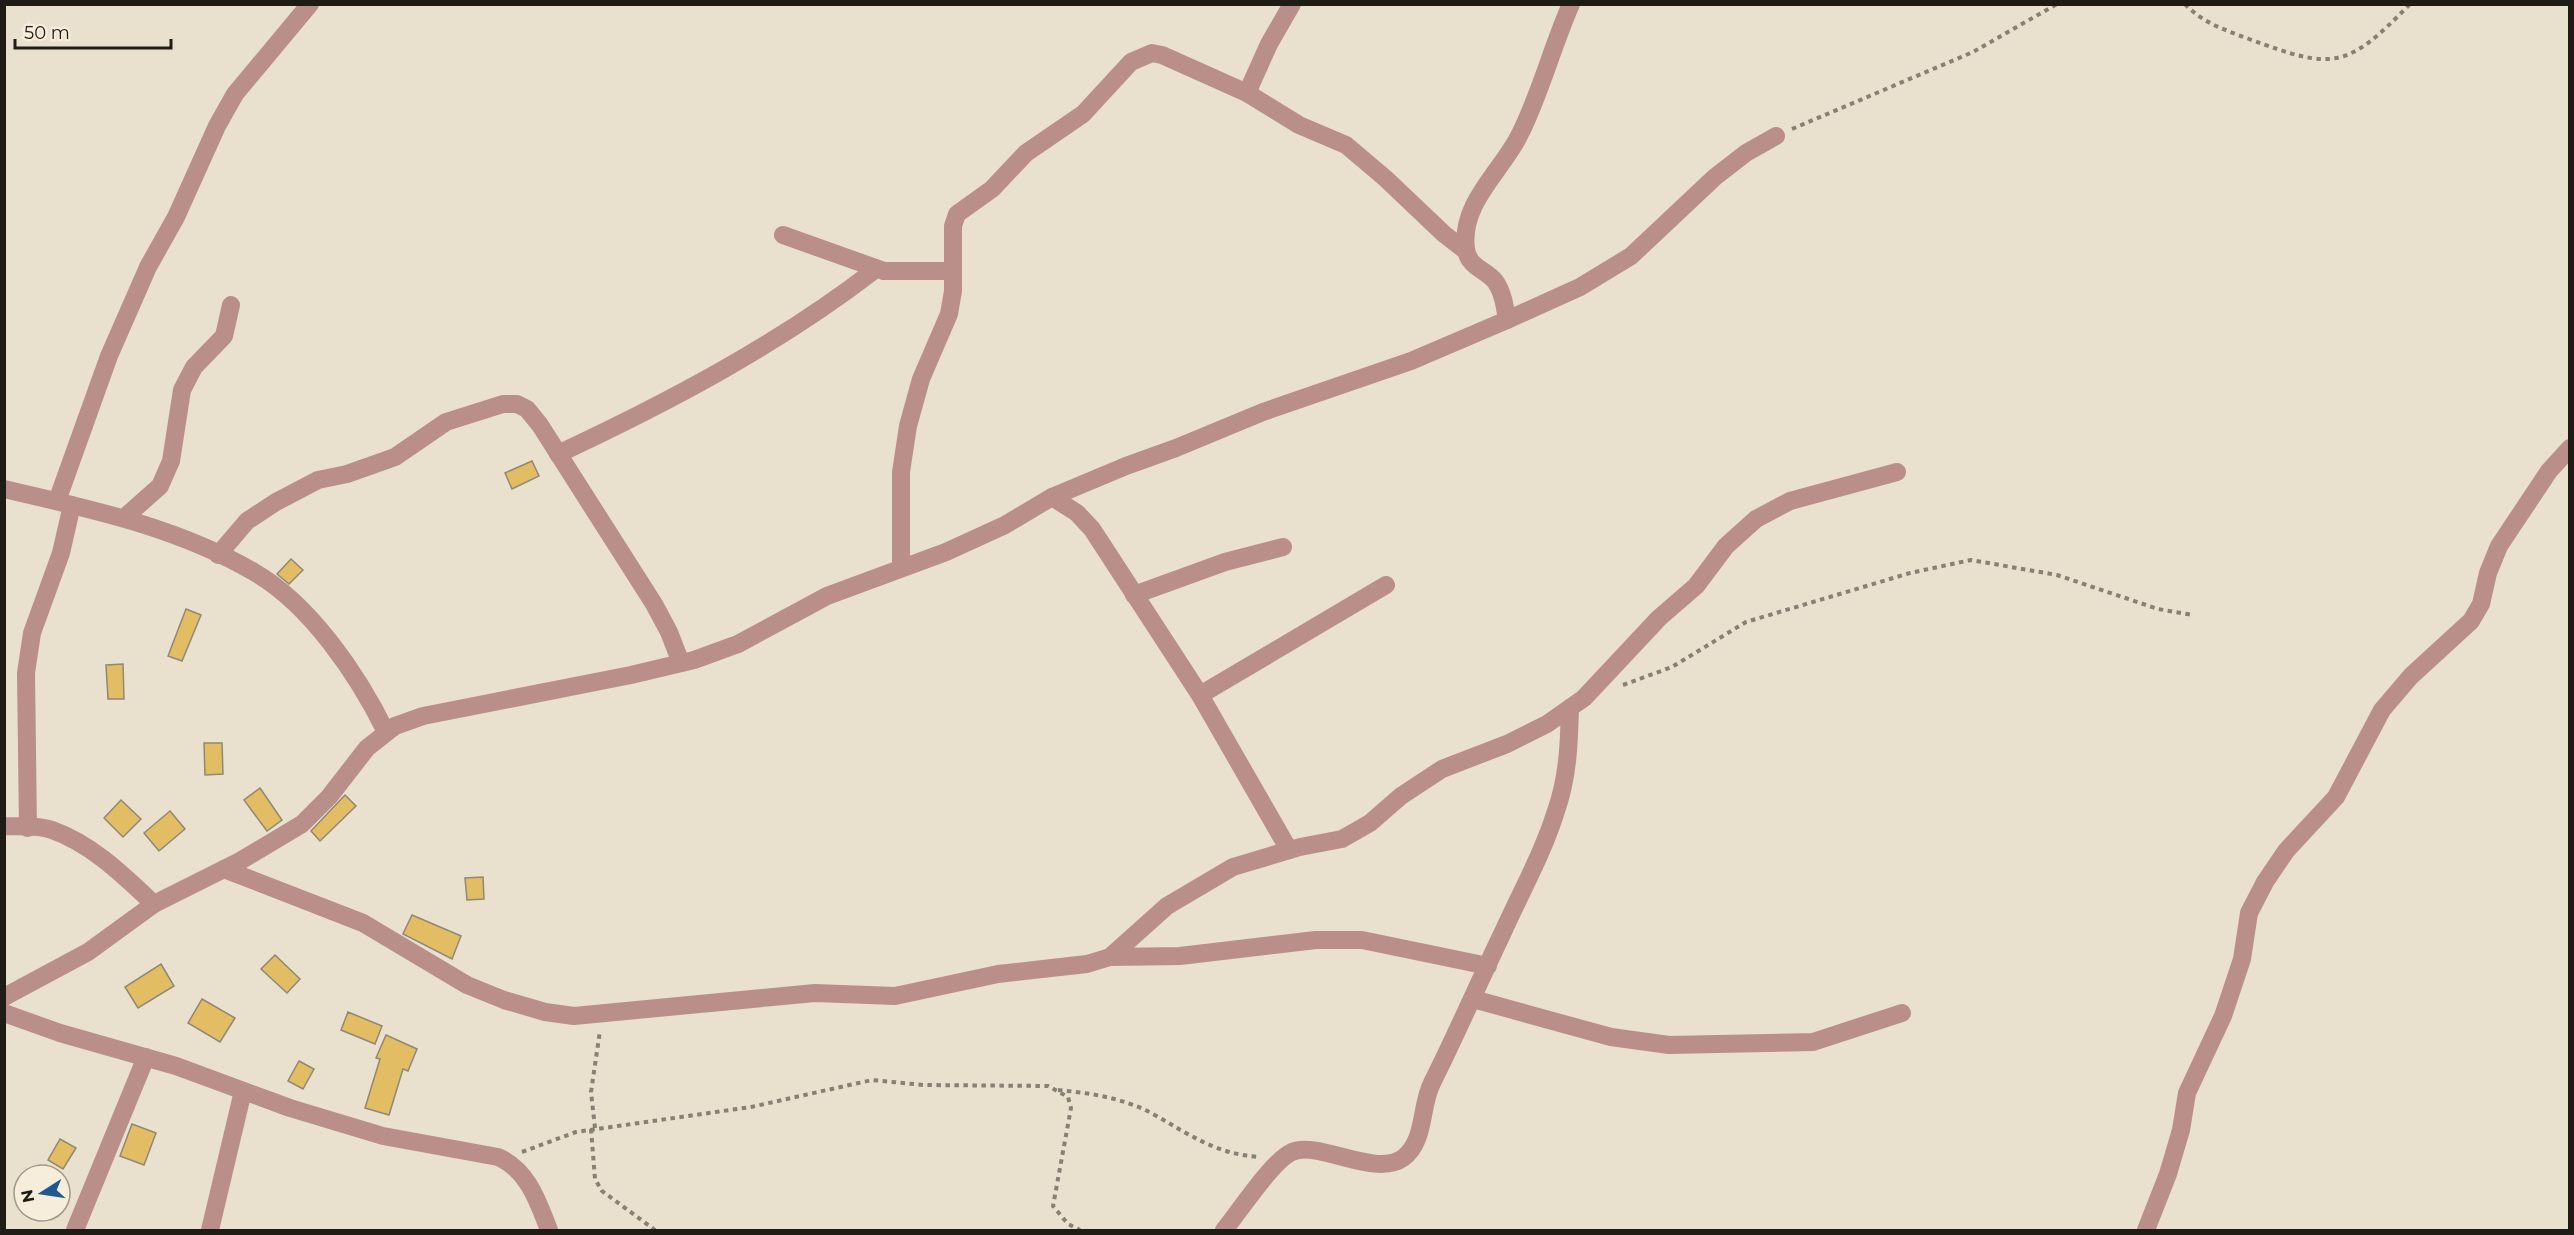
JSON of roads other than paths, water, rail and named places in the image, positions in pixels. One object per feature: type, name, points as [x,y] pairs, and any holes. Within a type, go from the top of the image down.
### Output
[{"type":"street","points":[[28,828],[26,673],[32,633],[61,553],[65,503],[109,356],[148,267],[176,217],[217,126],[235,94],[310,4]]},
{"type":"street","points":[[1247,93],[1269,44],[1292,4]]},
{"type":"street","points":[[1507,320],[1497,283],[1487,272],[1471,263],[1466,251],[1468,221],[1482,189],[1518,138],[1571,4]]},
{"type":"street","points":[[901,567],[901,472],[908,426],[921,379],[949,314],[953,271],[953,226],[957,214],[992,189],[1026,153],[1083,114],[1131,62],[1152,53],[1162,55],[1247,93],[1299,125],[1346,145],[1444,234],[1466,251]]},
{"type":"street","points":[[4,997],[88,952],[154,904],[302,824],[328,797],[367,748],[386,732],[423,716],[681,663],[738,644],[827,596],[945,552],[1005,525],[1052,497],[1263,412],[1411,361],[1507,320],[1580,287],[1631,256],[1715,177],[1746,153],[1776,136]]},
{"type":"street","points":[[783,235],[884,271],[953,271]]},
{"type":"street","points":[[558,454],[681,394],[776,338],[876,269]]},
{"type":"street","points":[[124,518],[160,486],[171,461],[184,384],[194,367],[224,336],[231,305]]},
{"type":"street","points":[[218,555],[247,521],[276,501],[318,480],[347,474],[394,457],[446,422],[503,404],[517,404],[528,409],[654,604],[669,632],[681,663]]},
{"type":"street","points":[[2146,1230],[2168,1174],[2181,1130],[2187,1094],[2223,1016],[2242,959],[2249,913],[2265,882],[2286,850],[2336,797],[2382,710],[2411,676],[2470,621],[2481,604],[2488,573],[2499,546],[2549,471],[2570,448]]},
{"type":"street","points":[[1110,957],[1167,906],[1233,867],[1289,850],[1342,839],[1370,823],[1386,811],[1401,795],[1442,769],[1507,744],[1548,724],[1590,691],[1659,618],[1696,586],[1726,546],[1756,519],[1790,501],[1897,472]]},
{"type":"street","points":[[4,489],[161,528],[255,572],[290,598],[347,665],[369,697],[386,732]]},
{"type":"street","points":[[1052,497],[1077,513],[1092,529],[1200,694],[1289,850]]},
{"type":"street","points":[[1134,595],[1225,562],[1283,547]]},
{"type":"street","points":[[1200,694],[1386,585]]},
{"type":"street","points":[[1224,1230],[1283,1157],[1298,1150],[1308,1150],[1363,1161],[1387,1163],[1403,1158],[1419,1134],[1424,1101],[1473,999],[1556,813],[1568,770],[1570,708]]},
{"type":"street","points":[[4,826],[50,829],[78,842],[114,867],[154,904]]},
{"type":"street","points":[[224,868],[363,923],[467,985],[504,1000],[545,1012],[574,1016],[605,1015],[815,993],[895,996],[998,974],[1087,964],[1110,957],[1180,956],[1316,940],[1362,940],[1488,966]]},
{"type":"street","points":[[1473,999],[1611,1037],[1670,1046],[1813,1042],[1902,1013]]},
{"type":"street","points":[[4,1013],[60,1033],[146,1057],[383,1136],[479,1152],[512,1163],[537,1201],[549,1230]]},
{"type":"street","points":[[75,1230],[146,1057]]},
{"type":"street","points":[[210,1230],[243,1091]]}]
